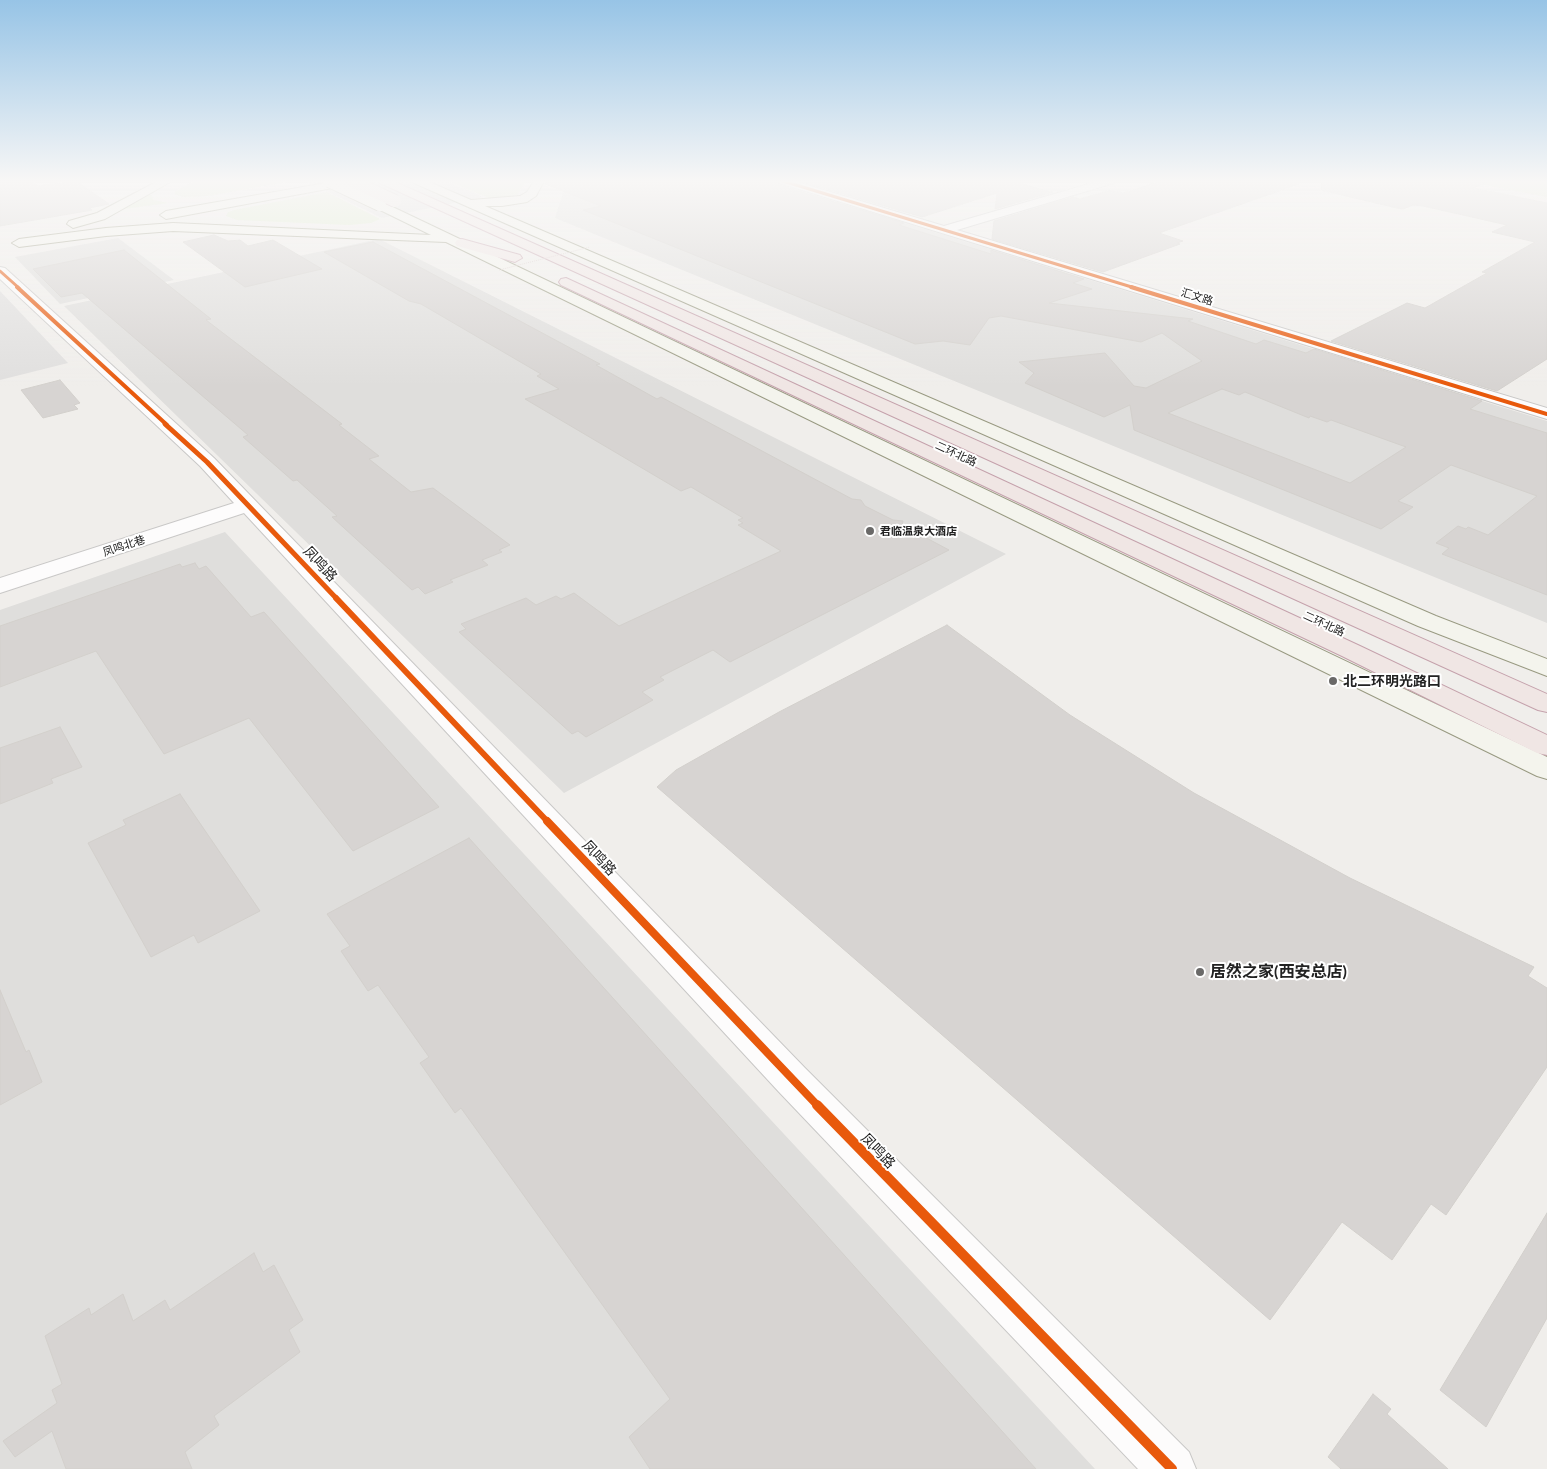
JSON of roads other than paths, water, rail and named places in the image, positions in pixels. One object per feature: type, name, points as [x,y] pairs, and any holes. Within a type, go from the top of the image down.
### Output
[{"type":"highway","points":[[485,250],[515,258]]},
{"type":"highway","points":[[501,250],[515,258],[1342,647],[1547,746]]},
{"type":"highway","name":"二环北路","points":[[526,250],[867,413],[1547,727]]},
{"type":"highway","name":"二环北路","points":[[534,250],[1547,704]]},
{"type":"highway","points":[[558,250],[1547,686]]},
{"type":"highway","points":[[748,334],[801,368]]},
{"type":"highway","points":[[867,413],[909,444]]},
{"type":"highway","points":[[956,466],[1038,491]]},
{"type":"highway","points":[[1059,484],[1156,514]]},
{"type":"main road","points":[[476,250],[1547,768]]},
{"type":"main road","points":[[589,250],[1427,621],[1547,668]]},
{"type":"street","name":"凤鸣路","points":[[9,250],[792,1080],[1172,1469]]},
{"type":"street","name":"汇文路","points":[[1009,250],[1547,414]]},
{"type":"street","name":"凤鸣北巷","points":[[0,586],[248,505]]},
{"type":"place","name":"君临温泉大酒店","points":[[870,531]]},
{"type":"place","name":"北二环明光路口","points":[[1333,681]]},
{"type":"place","name":"居然之家(西安总店)","points":[[1200,972]]}]
